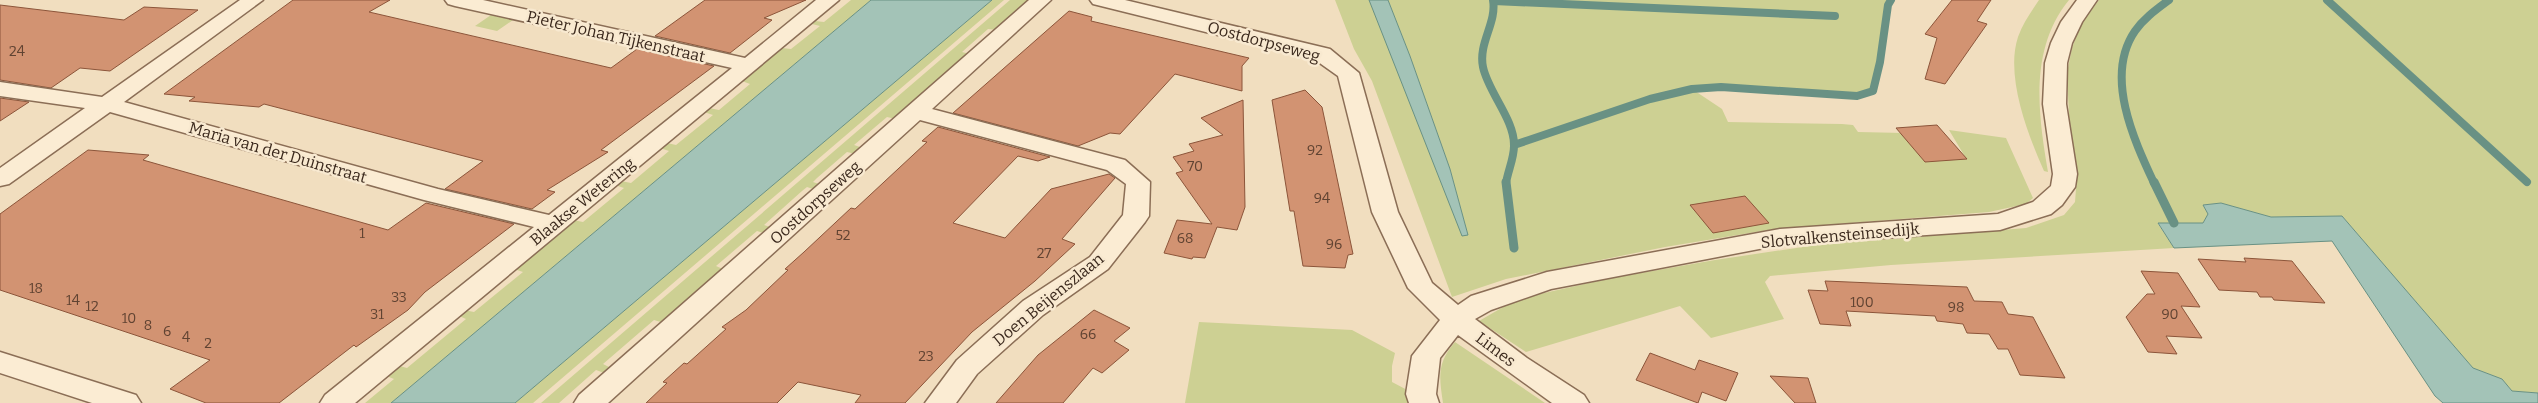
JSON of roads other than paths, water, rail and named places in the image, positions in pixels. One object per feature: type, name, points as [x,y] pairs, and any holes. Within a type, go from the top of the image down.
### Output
[{"type":"street","points":[[0,179],[253,0]]},
{"type":"street","name":"Pieter Johan Tijkenstraat","points":[[455,0],[748,65]]},
{"type":"street","name":"Blaakse Wetering","points":[[335,403],[829,0]]},
{"type":"street","name":"Oostdorpseweg","points":[[589,403],[1041,0]]},
{"type":"street","name":"Oostdorpseweg","points":[[1100,0],[1322,54],[1348,73],[1385,212],[1421,288]]},
{"type":"street","name":"Slotvalkensteinsedijk","points":[[1424,403],[1421,394],[1426,356],[1456,319],[1481,303],[1547,281],[1770,239],[2000,222],[2042,208],[2053,200],[2063,187],[2065,174],[2054,90],[2058,50],[2068,27],[2087,0]]},
{"type":"street","name":"Maria van der Duinstraat","points":[[0,89],[106,104],[433,195],[554,224]]},
{"type":"street","name":"Doen Beijenszlaan","points":[[916,112],[1116,165],[1138,182],[1136,216],[1099,263],[1026,315],[967,367],[940,403]]},
{"type":"street","name":"Limes","points":[[1421,288],[1456,319],[1517,365],[1574,403]]},
{"type":"street","points":[[0,362],[126,403]]},
{"type":"waterway","points":[[1493,0],[1494,8],[1482,58],[1486,77],[1506,116],[1513,136],[1514,151],[1506,183]]},
{"type":"waterway","points":[[1514,145],[1650,99],[1692,89],[1721,87],[1857,96],[1873,91],[1880,62],[1888,5],[1891,0]]},
{"type":"waterway","points":[[2154,183],[2138,147],[2125,108],[2122,68],[2126,49],[2135,31],[2155,10],[2169,0]]},
{"type":"waterway","points":[[2327,0],[2527,182]]},
{"type":"waterway","points":[[1494,1],[1835,16]]},
{"type":"waterway","points":[[2154,182],[2174,223]]},
{"type":"waterway","points":[[1506,183],[1514,248]]}]
